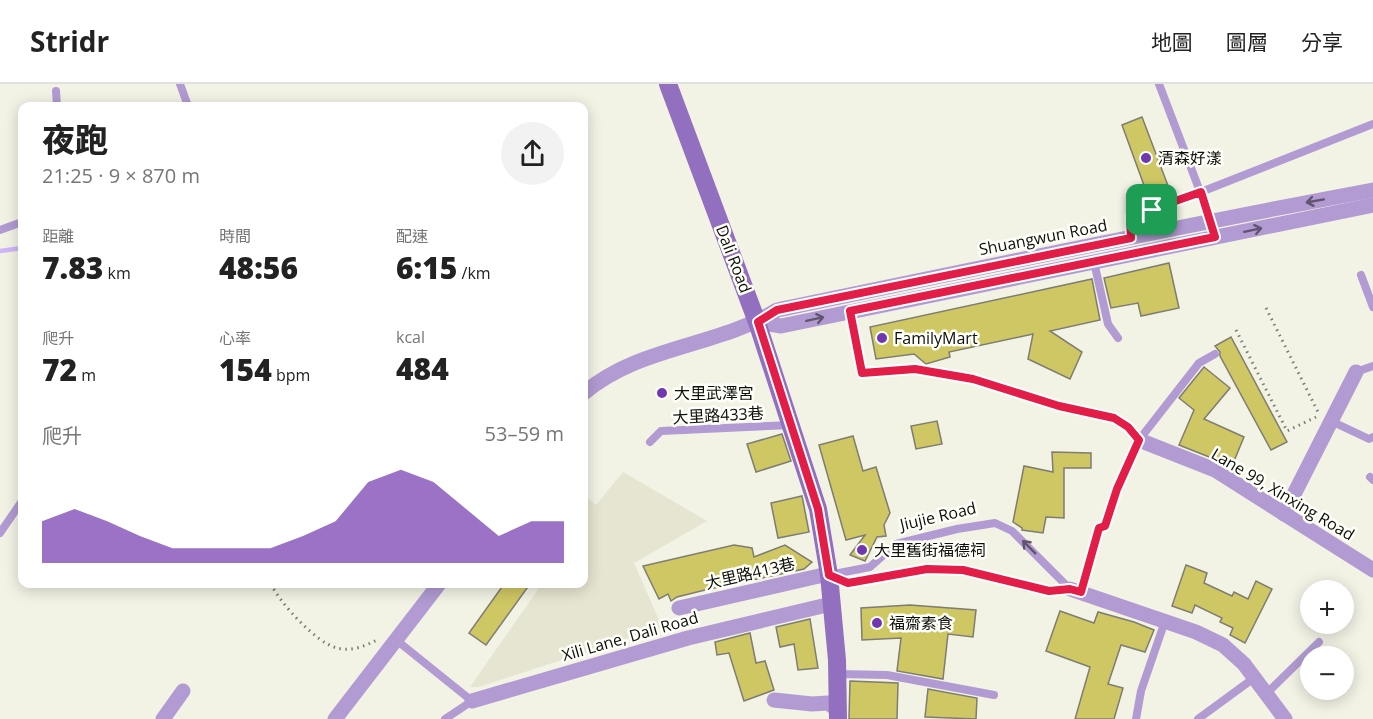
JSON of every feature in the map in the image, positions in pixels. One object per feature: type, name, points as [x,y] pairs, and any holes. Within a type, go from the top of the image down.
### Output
[{"type":"street","name":"Dali Road","points":[[668,84],[758,322],[818,509],[829,575],[838,715]]},
{"type":"street","name":"Shuangwun Road","points":[[588,390],[625,367],[758,322],[777,310],[1211,220],[1373,190]]},
{"type":"street","name":"Shuangwun Road","points":[[758,322],[781,326],[1373,205]]},
{"type":"street","points":[[1284,514],[1325,418],[1356,372]]},
{"type":"street","name":"Lane 99, Xinxing Road","points":[[1139,440],[1215,470],[1373,570]]},
{"type":"street","name":"大里路413巷","points":[[679,608],[829,575]]},
{"type":"street","points":[[335,719],[436,588]]},
{"type":"street","name":"Jiujie Road","points":[[1076,590],[1196,632],[1223,645],[1234,654],[1285,719]]},
{"type":"street","name":"Xili Lane, Dali Road","points":[[472,701],[688,638],[831,604]]},
{"type":"street","points":[[164,719],[183,691]]},
{"type":"street","points":[[774,700],[812,704],[828,703],[838,715]]},
{"type":"lane","points":[[180,84],[187,102]]},
{"type":"lane","points":[[1159,84],[1201,192],[1215,237]]},
{"type":"lane","points":[[56,91],[57,102]]},
{"type":"lane","points":[[1131,238],[1130,217],[1201,192],[1373,124]]},
{"type":"lane","points":[[0,230],[18,223]]},
{"type":"lane","points":[[1094,262],[1108,324],[1118,338]]},
{"type":"lane","points":[[1361,275],[1373,308]]},
{"type":"lane","points":[[850,311],[862,373],[915,369],[973,379],[1059,406],[1114,418],[1128,427],[1139,440],[1199,363],[1215,354]]},
{"type":"lane","points":[[1356,372],[1373,366]]},
{"type":"lane","points":[[1325,418],[1369,439],[1373,437]]},
{"type":"lane","name":"大里路433巷","points":[[650,442],[661,431],[792,425]]},
{"type":"lane","points":[[0,533],[18,507]]},
{"type":"lane","name":"Jiujie Road","points":[[829,575],[870,567],[896,544],[957,529],[995,523],[1019,537],[1076,590]]},
{"type":"lane","name":"Jiujie Road","points":[[829,575],[848,583],[927,569],[963,570],[1049,591],[1076,590]]},
{"type":"lane","points":[[1136,719],[1141,691],[1164,621]]},
{"type":"lane","points":[[395,639],[472,701]]},
{"type":"lane","points":[[1266,694],[1318,642]]},
{"type":"lane","points":[[837,674],[887,675],[993,694]]},
{"type":"lane","points":[[1198,719],[1254,678]]},
{"type":"lane","name":"Xili Lane, Dali Road","points":[[444,719],[472,701]]},
{"type":"path","points":[[1236,330],[1287,431],[1325,418],[1266,308]]},
{"type":"path","points":[[1076,590],[1099,528],[1105,526],[1117,489],[1139,440]]},
{"type":"path","points":[[273,588],[315,635],[336,648],[353,649],[383,637],[395,639]]},
{"type":"shaded area","points":[[623,472],[707,521],[634,563],[662,627],[479,687],[470,687],[539,588],[588,588],[588,498],[596,505]]},
{"type":"building","name":"清森好漾","points":[[1142,117],[1170,191],[1149,199],[1122,125]]},
{"type":"building","points":[[1169,263],[1179,308],[1141,316],[1138,303],[1111,308],[1104,278]]},
{"type":"building","points":[[1092,279],[1100,320],[1050,331],[1082,352],[1070,379],[1028,359],[1033,334],[949,352],[950,357],[926,364],[914,354],[876,359],[870,327]]},
{"type":"building","points":[[1231,337],[1287,442],[1271,450],[1215,346]]},
{"type":"building","points":[[1204,367],[1230,388],[1204,419],[1244,437],[1232,466],[1179,445],[1194,410],[1179,398]]},
{"type":"building","points":[[937,421],[942,444],[916,449],[911,426]]},
{"type":"building","points":[[782,434],[791,461],[756,472],[747,444]]},
{"type":"building","points":[[853,436],[863,471],[876,467],[890,513],[884,525],[886,536],[877,537],[865,561],[850,555],[865,535],[846,540],[819,445]]},
{"type":"building","points":[[1052,452],[1091,453],[1091,468],[1064,468],[1064,518],[1046,517],[1043,533],[1022,530],[1013,522],[1024,466],[1053,472]]},
{"type":"building","points":[[802,496],[809,532],[778,538],[771,503]]},
{"type":"building","points":[[734,545],[752,548],[754,557],[785,545],[812,562],[804,569],[705,590],[677,597],[671,601],[668,594],[659,599],[643,566]]},
{"type":"building","points":[[1186,565],[1207,573],[1204,583],[1232,596],[1234,592],[1248,599],[1256,581],[1272,589],[1245,643],[1230,635],[1233,628],[1220,622],[1222,618],[1195,605],[1192,613],[1172,606]]},
{"type":"building","points":[[501,588],[527,588],[486,645],[469,633]]},
{"type":"building","points":[[910,605],[976,610],[973,637],[948,634],[943,679],[897,671],[901,638],[862,640],[861,608]]},
{"type":"building","points":[[1060,611],[1094,623],[1098,612],[1154,630],[1145,652],[1121,645],[1108,684],[1123,688],[1114,719],[1075,719],[1090,667],[1046,651]]},
{"type":"building","points":[[810,619],[818,668],[798,670],[794,644],[780,647],[776,627]]},
{"type":"building","points":[[750,633],[756,663],[765,661],[774,690],[744,701],[729,653],[717,655],[715,642]]},
{"type":"building","points":[[850,681],[898,683],[897,719],[849,719]]},
{"type":"building","points":[[928,689],[977,698],[976,719],[925,717]]},
{"type":"waterway","points":[[0,251],[18,249]]},
{"type":"place","name":"清森好漾","points":[[1146,158]]},
{"type":"place","name":"FamilyMart","points":[[882,338]]},
{"type":"place","name":"大里武澤宮","points":[[662,393]]},
{"type":"place","name":"大里舊街福德祠","points":[[862,550]]},
{"type":"place","name":"福齋素食","points":[[877,623]]},
{"type":"route","points":[[1201,192],[1215,237],[850,311],[862,373],[915,369],[973,379],[1059,406],[1114,418],[1128,427],[1139,440],[1117,489],[1105,526],[1099,528],[1081,592],[1070,589],[1049,591],[1026,587],[963,570],[927,569],[848,583],[829,575],[818,509],[758,322],[777,310],[1131,238],[1130,217],[1152,210],[1201,192]]}]
